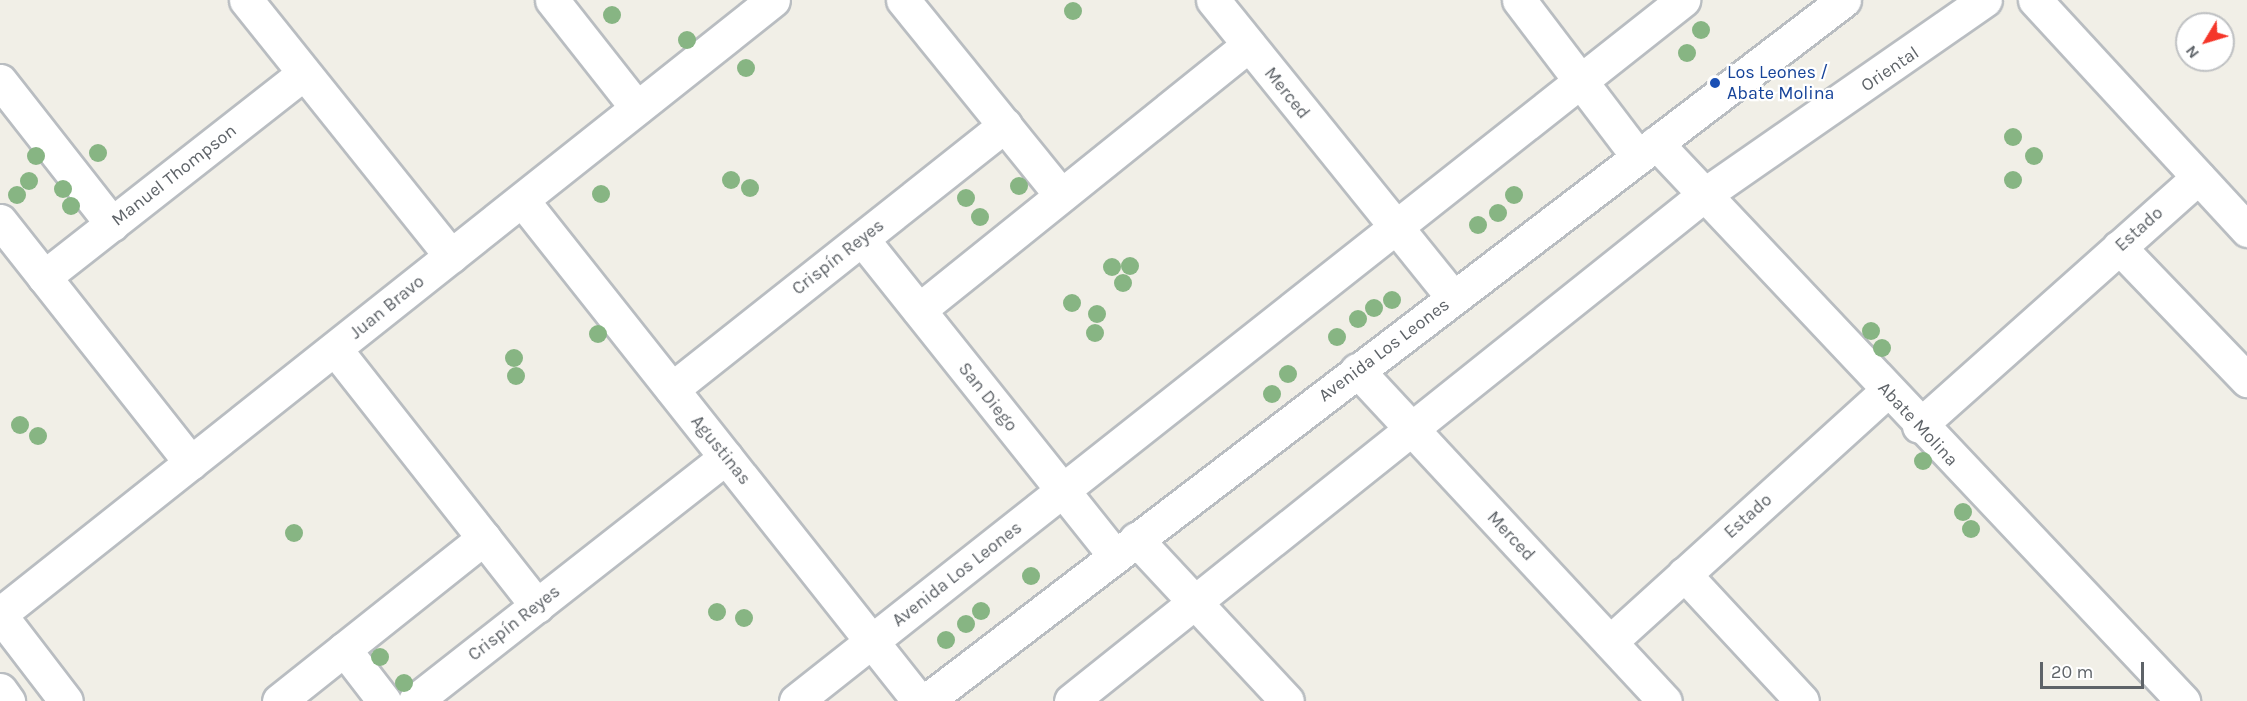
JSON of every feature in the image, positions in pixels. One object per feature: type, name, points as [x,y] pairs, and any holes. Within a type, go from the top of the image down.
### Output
[{"type":"street","points":[[246,0],[451,256]]},
{"type":"street","points":[[552,0],[637,108]]},
{"type":"street","name":"Juan Bravo","points":[[0,615],[773,0]]},
{"type":"street","points":[[903,0],[1061,195]]},
{"type":"street","name":"Merced","points":[[1213,0],[1453,297]]},
{"type":"street","name":"Abate Molina","points":[[1519,0],[1581,81],[1647,150],[1704,195],[1919,426],[2183,701]]},
{"type":"street","name":"Avenida Los Leones","points":[[796,701],[1683,0]]},
{"type":"street","name":"Avenida Los Leones","points":[[926,701],[1844,0]]},
{"type":"street","name":"Oriental","points":[[1704,195],[1985,0]]},
{"type":"street","points":[[2035,0],[2247,230]]},
{"type":"street","points":[[919,310],[1248,45]]},
{"type":"street","name":"Manuel Thompson","points":[[44,277],[304,73]]},
{"type":"street","points":[[0,81],[112,224]]},
{"type":"street","name":"Crispín Reyes","points":[[672,389],[1005,125]]},
{"type":"street","name":"Estado","points":[[1919,426],[2198,177]]},
{"type":"street","points":[[1071,701],[1704,195]]},
{"type":"street","name":"Agustinas","points":[[522,200],[873,640],[919,701]]},
{"type":"street","points":[[0,221],[191,463]]},
{"type":"street","name":"San Diego","points":[[862,239],[1063,491],[1125,547],[1195,602],[1287,701]]},
{"type":"street","points":[[2119,247],[2247,380]]},
{"type":"street","points":[[335,349],[537,606]]},
{"type":"street","name":"Merced","points":[[1357,370],[1665,701]]},
{"type":"street","name":"Estado","points":[[1611,642],[1887,391]]},
{"type":"street","name":"Crispín Reyes","points":[[415,701],[726,457]]},
{"type":"street","points":[[279,701],[484,538]]},
{"type":"street","points":[[1684,574],[1802,701]]},
{"type":"street","points":[[0,615],[66,701]]},
{"type":"street","points":[[344,650],[384,701]]},
{"type":"street","points":[[0,690],[8,701]]},
{"type":"place","name":"Los Leones / Abate Molina","points":[[1715,83]]}]
